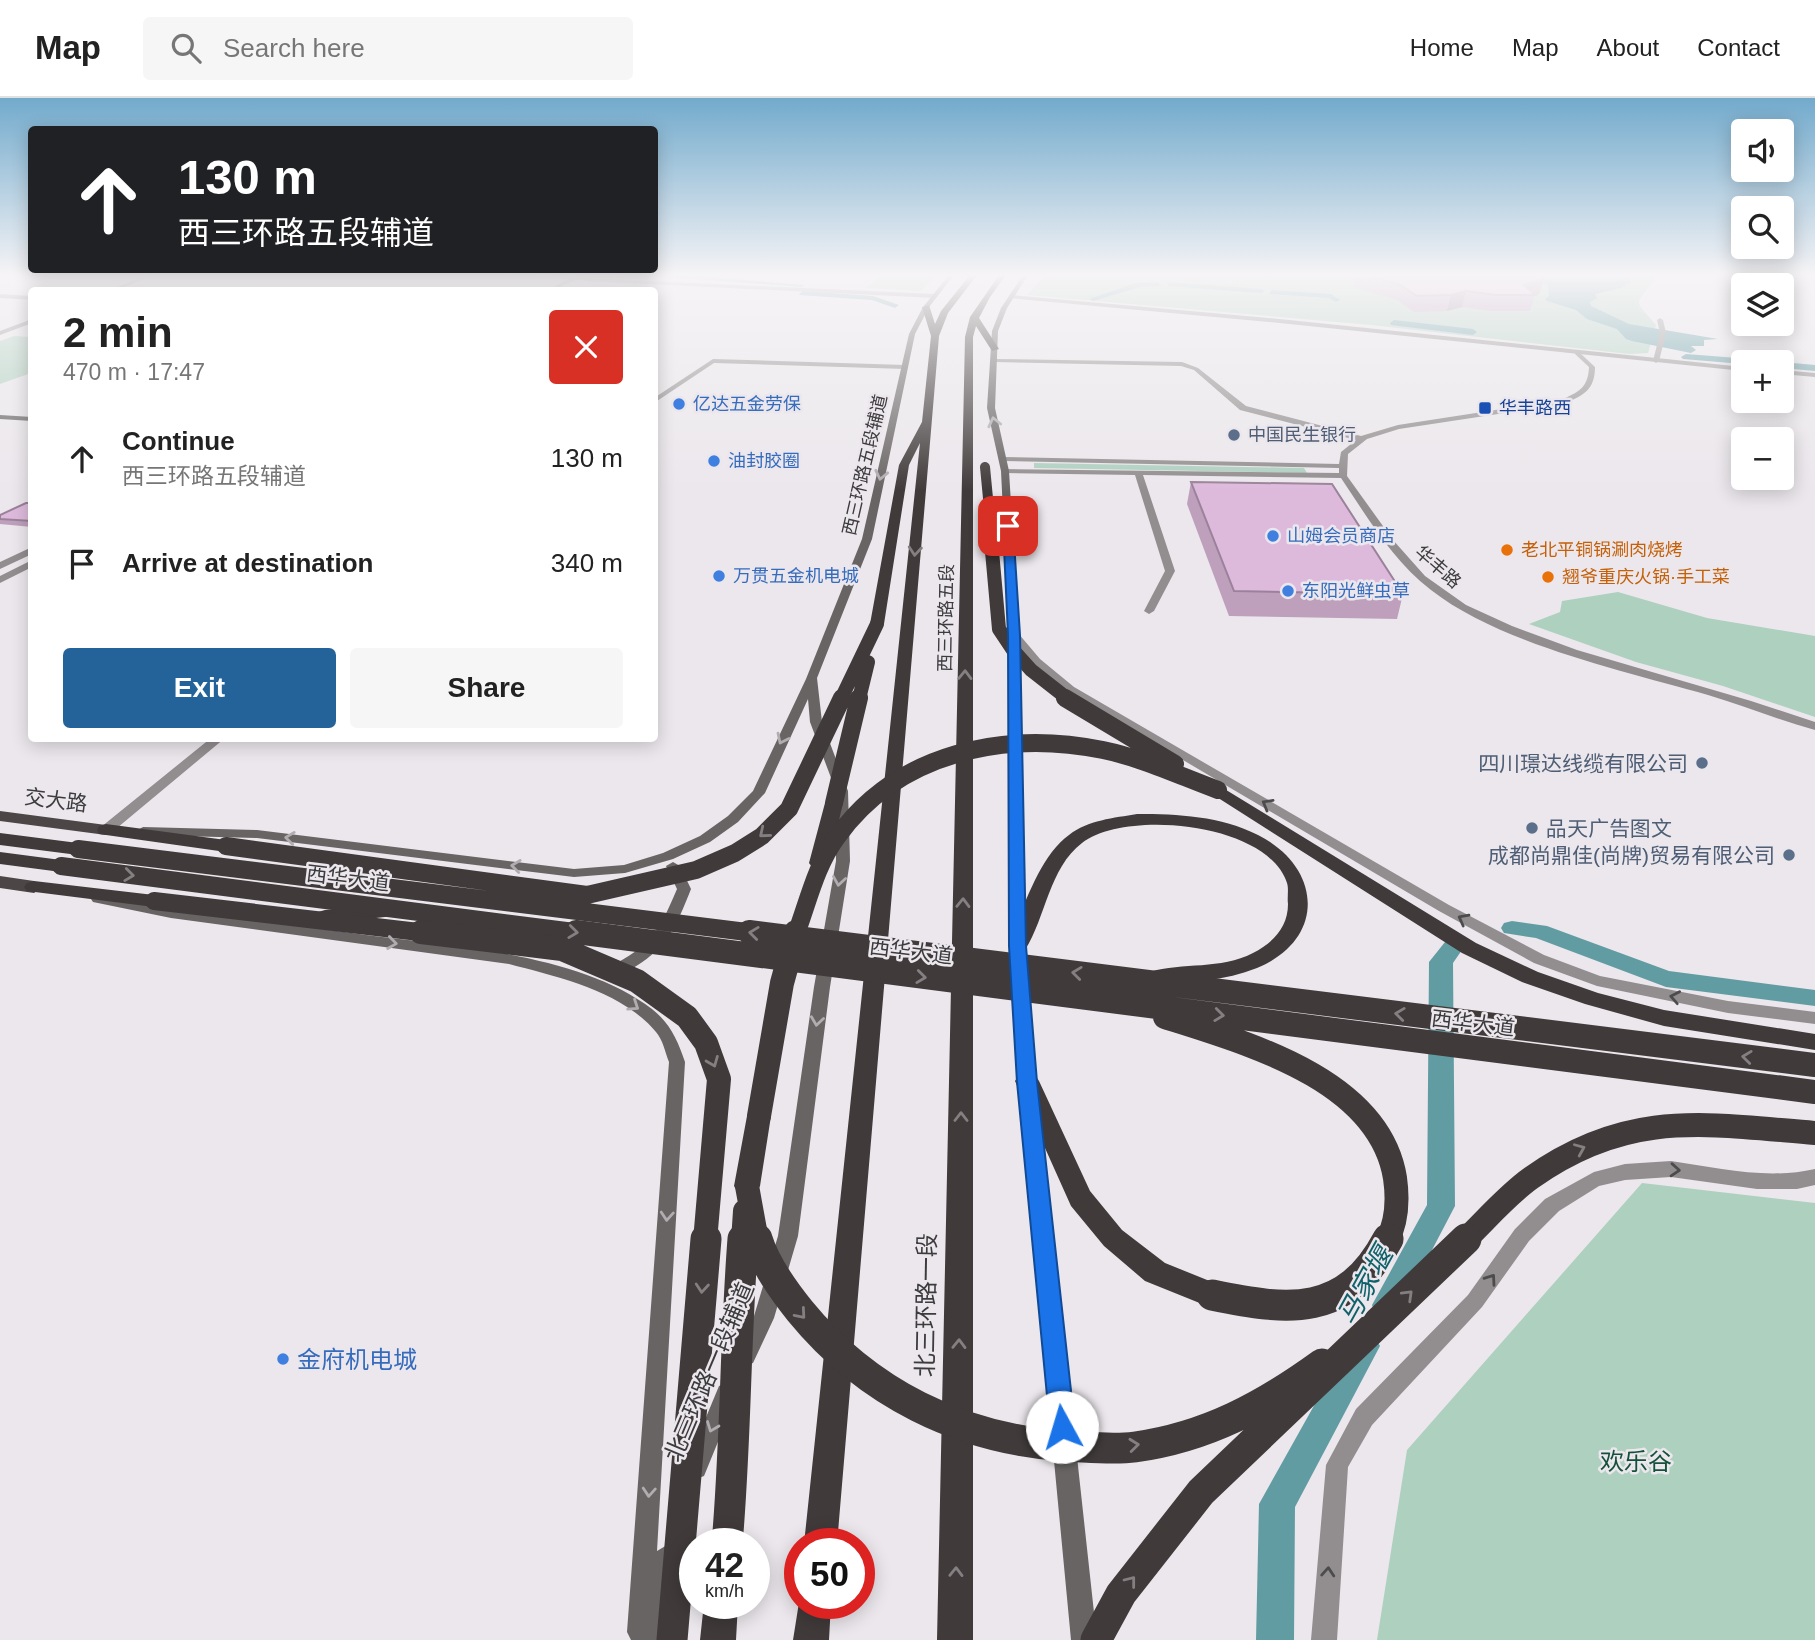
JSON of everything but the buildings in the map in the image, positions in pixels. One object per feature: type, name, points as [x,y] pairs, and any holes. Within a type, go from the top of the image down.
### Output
[{"type":"highway","name":"西三环路五段","points":[[822,1528],[934,347]]},
{"type":"highway","name":"西三环路五段","points":[[962,971],[969,347]]},
{"type":"highway","points":[[728,1528],[736,1323],[747,1186],[786,963],[816,876],[877,624],[904,465],[928,414]]},
{"type":"highway","points":[[967,416],[985,467],[999,628],[1009,648],[1033,674],[1059,693],[1469,948],[1530,977],[1593,999],[1664,1018],[1815,1042]]},
{"type":"highway","points":[[487,900],[587,895],[635,886],[696,870],[735,853],[762,836],[789,809],[877,624]]},
{"type":"highway","points":[[816,876],[836,836],[868,799],[911,768],[951,752],[1009,742],[1057,743],[1102,749],[1144,761],[1218,790]]},
{"type":"highway","points":[[1018,946],[1055,863],[1076,838],[1106,825],[1139,818],[1175,818],[1214,826],[1249,838],[1276,855],[1294,875],[1301,899],[1296,922],[1280,945],[1252,963],[1123,991]]},
{"type":"highway","points":[[106,830],[587,895]]},
{"type":"highway","name":"西华大道","points":[[0,839],[487,900],[1815,1092]]},
{"type":"highway","name":"西华大道","points":[[0,858],[470,919],[1815,1065]]},
{"type":"highway","points":[[351,863],[421,892]]},
{"type":"highway","points":[[34,887],[562,949]]},
{"type":"highway","points":[[303,919],[401,910]]},
{"type":"highway","points":[[470,919],[606,965],[645,986],[678,1009],[702,1035],[719,1079],[672,1640]]},
{"type":"highway","name":"北三环路一段","points":[[955,1640],[962,971]]},
{"type":"highway","points":[[1027,1082],[1080,1198],[1113,1238],[1155,1272],[1212,1295],[1265,1306],[1314,1305],[1350,1287],[1378,1261],[1395,1225],[1398,1186],[1387,1147],[1358,1109],[1320,1078],[1264,1049],[1123,991]]},
{"type":"highway","points":[[1096,1640],[1121,1594],[1201,1492],[1529,1179],[1574,1151],[1631,1130],[1679,1126],[1815,1133]]},
{"type":"highway","points":[[747,1186],[760,1250],[794,1306],[827,1343],[871,1382],[922,1412],[987,1437],[1050,1447],[1137,1447],[1194,1431],[1261,1406],[1373,1328]]},
{"type":"highway","points":[[718,1640],[720,1619]]},
{"type":"highway","points":[[811,1640],[813,1619]]},
{"type":"main road","name":"西三环路五段辅道","points":[[827,953],[842,861],[842,791],[816,722],[811,678],[867,539],[909,347]]},
{"type":"main road","points":[[995,349],[991,408],[1004,465],[1014,635],[1018,946],[1027,1082],[1084,1640]]},
{"type":"main road","points":[[0,417],[28,419]]},
{"type":"main road","points":[[106,830],[257,834],[573,873],[625,869],[668,856],[705,839],[733,819],[759,793],[811,678]]},
{"type":"main road","name":"交大路","points":[[0,816],[106,830]]},
{"type":"main road","points":[[590,984],[642,957],[666,935],[684,889],[668,856]]},
{"type":"main road","points":[[0,882],[170,913],[509,959],[549,969],[590,984],[632,1003],[662,1027],[677,1062],[641,1640]]},
{"type":"main road","name":"北三环路一段辅道","points":[[641,1640],[682,1506],[720,1408],[764,1318],[788,1236],[827,953]]},
{"type":"street","points":[[1521,347],[1731,368]]},
{"type":"street","points":[[1656,361],[1657,347]]},
{"type":"street","points":[[1004,465],[1339,466],[1342,455],[1352,444],[1405,424],[1525,411],[1561,403],[1584,393],[1592,381],[1592,368],[1577,353]]},
{"type":"street","points":[[658,398],[713,361],[905,367]]},
{"type":"street","points":[[995,361],[1186,365],[1196,369],[1243,408],[1363,439]]},
{"type":"street","points":[[1794,373],[1815,375]]},
{"type":"street","points":[[1004,465],[1138,473],[1343,477]]},
{"type":"street","name":"华丰路","points":[[1339,466],[1343,477],[1394,547],[1421,577],[1453,601],[1503,626],[1564,649],[1815,726]]},
{"type":"street","points":[[1138,473],[1170,571],[1149,611]]},
{"type":"street","points":[[0,566],[28,552]]},
{"type":"street","points":[[0,580],[28,566]]},
{"type":"street","points":[[1014,635],[1036,661],[1070,689],[1444,908],[1539,959],[1597,981],[1728,1007],[1815,1018]]},
{"type":"street","points":[[106,830],[214,742]]},
{"type":"street","points":[[1324,1640],[1337,1465],[1364,1417],[1475,1301],[1521,1235],[1552,1205],[1594,1180],[1625,1172],[1671,1169],[1757,1181],[1797,1181],[1815,1177]]},
{"type":"green space","points":[[0,347],[28,347],[28,374],[0,384]]},
{"type":"green space","points":[[1566,347],[1650,347],[1648,353],[1629,354]]},
{"type":"green space","points":[[1034,463],[1304,468],[1307,473],[1034,468]]},
{"type":"green space","points":[[1618,592],[1707,618],[1815,636],[1815,717],[1723,686],[1636,662],[1529,624],[1560,612],[1562,601]]},
{"type":"green space","name":"欢乐谷","points":[[1642,1183],[1815,1203],[1815,1640],[1377,1640],[1407,1450]]},
{"type":"water","points":[[1661,347],[1692,347],[1696,350],[1691,353]]},
{"type":"waterway","points":[[1686,357],[1731,360]]},
{"type":"waterway","points":[[1794,366],[1815,368]]},
{"type":"waterway","name":"马家堰","points":[[1512,928],[1539,931],[1666,979],[1815,998]]},
{"type":"waterway","name":"马家堰","points":[[1387,1305],[1441,1206],[1441,962],[1453,947]]},
{"type":"waterway","name":"马家堰","points":[[1275,1640],[1277,1504],[1364,1346]]},
{"type":"place","name":"亿达五金劳保","points":[[679,404]]},
{"type":"place","name":"华丰路西","points":[[1485,408]]},
{"type":"place","name":"中国民生银行","points":[[1234,435]]},
{"type":"place","name":"油封胶圈","points":[[714,461]]},
{"type":"place","name":"山姆会员商店","points":[[1273,536]]},
{"type":"place","name":"老北平铜锅涮肉烧烤","points":[[1507,550]]},
{"type":"place","name":"万贯五金机电城","points":[[719,576]]},
{"type":"place","name":"翘爷重庆火锅·手工菜","points":[[1548,577]]},
{"type":"place","name":"东阳光鲜虫草","points":[[1288,591]]},
{"type":"place","name":"四川璟达线缆有限公司","points":[[1702,763]]},
{"type":"place","name":"品天广告图文","points":[[1532,828]]},
{"type":"place","name":"成都尚鼎佳(尚牌)贸易有限公司","points":[[1789,855]]},
{"type":"place","name":"金府机电城","points":[[283,1359]]},
{"type":"route","points":[[1008,526],[1014,635],[1018,946],[1027,1082],[1062,1427]]}]
